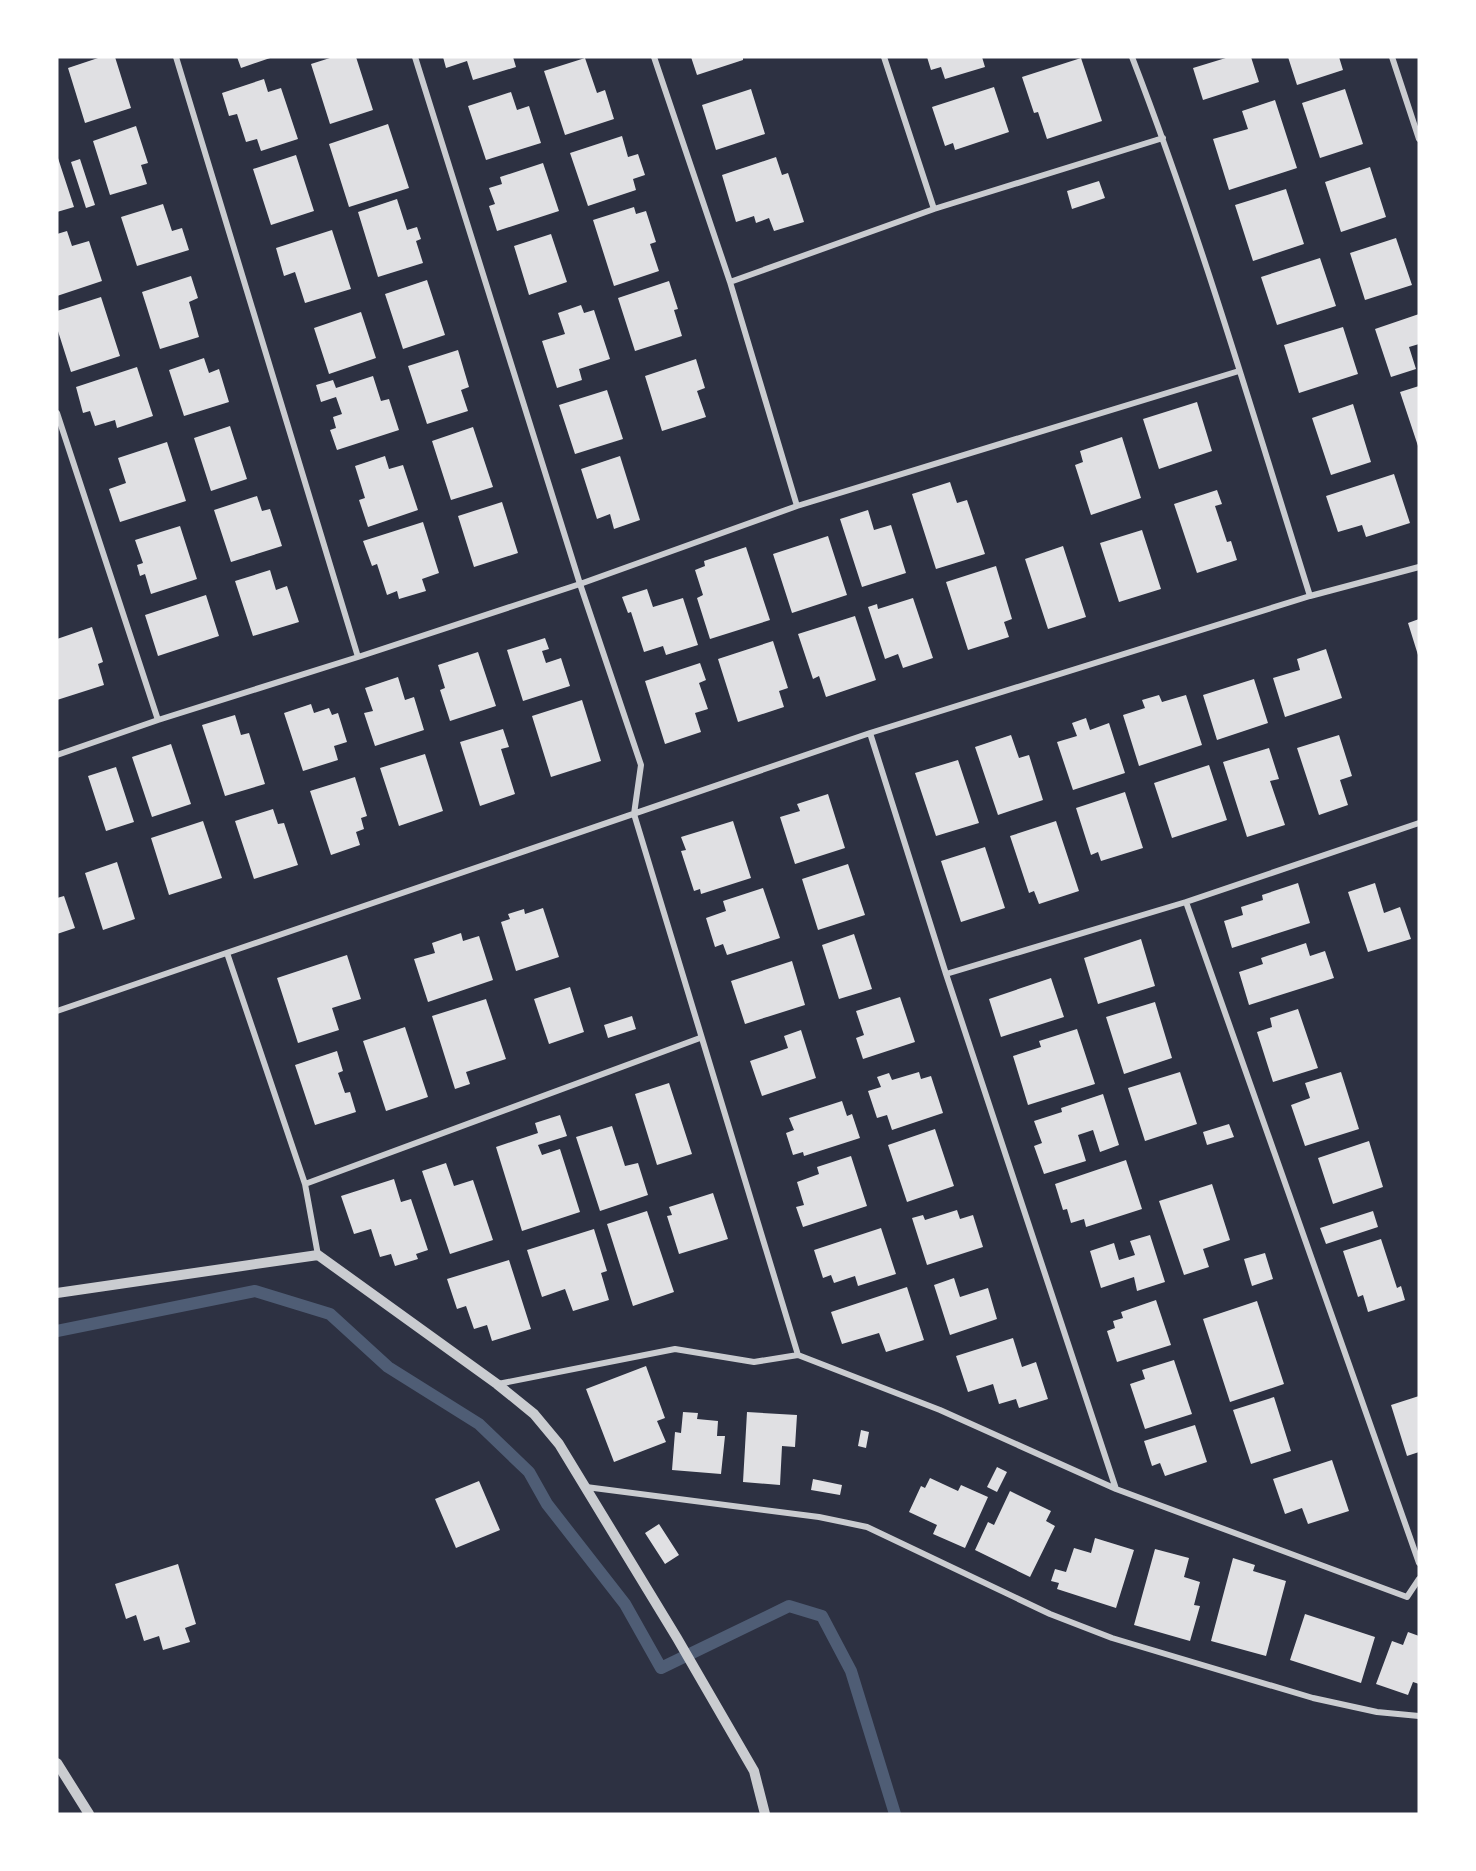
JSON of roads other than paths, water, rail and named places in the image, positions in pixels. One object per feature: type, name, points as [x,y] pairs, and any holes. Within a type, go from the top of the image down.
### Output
[{"type":"street","points":[[176,57],[358,657]]},
{"type":"street","points":[[415,57],[580,584],[640,765],[634,814],[700,1038],[798,1355]]},
{"type":"street","points":[[654,57],[730,282],[797,506]]},
{"type":"street","points":[[884,57],[934,209]]},
{"type":"street","points":[[1132,57],[1163,138],[1310,596]]},
{"type":"street","points":[[1392,57],[1419,139]]},
{"type":"street","points":[[730,282],[934,209],[1163,138]]},
{"type":"street","points":[[57,755],[158,720],[580,584],[797,506],[1239,370]]},
{"type":"street","points":[[57,413],[158,720]]},
{"type":"street","points":[[57,1011],[870,733],[1310,596],[1419,567]]},
{"type":"street","points":[[870,733],[946,974],[1116,1489]]},
{"type":"street","points":[[946,974],[1186,902],[1419,823]]},
{"type":"street","points":[[1186,902],[1419,1563]]},
{"type":"street","points":[[227,952],[305,1184],[318,1254],[497,1384],[534,1414],[559,1444],[677,1638],[754,1771],[765,1814]]},
{"type":"street","points":[[305,1184],[700,1038]]},
{"type":"street","points":[[57,1293],[318,1254]]},
{"type":"street","points":[[497,1384],[675,1349],[754,1362],[798,1355],[940,1410],[1116,1489],[1407,1597],[1419,1579]]},
{"type":"street","points":[[585,1487],[819,1516],[867,1527],[1050,1614],[1112,1638],[1313,1698],[1377,1712],[1419,1716]]},
{"type":"street","points":[[57,1763],[89,1814]]},
{"type":"waterway","points":[[57,1331],[255,1291],[330,1314],[388,1367],[479,1424],[529,1472],[547,1504],[625,1604],[661,1668],[789,1606],[822,1616],[851,1671],[895,1814]]}]
